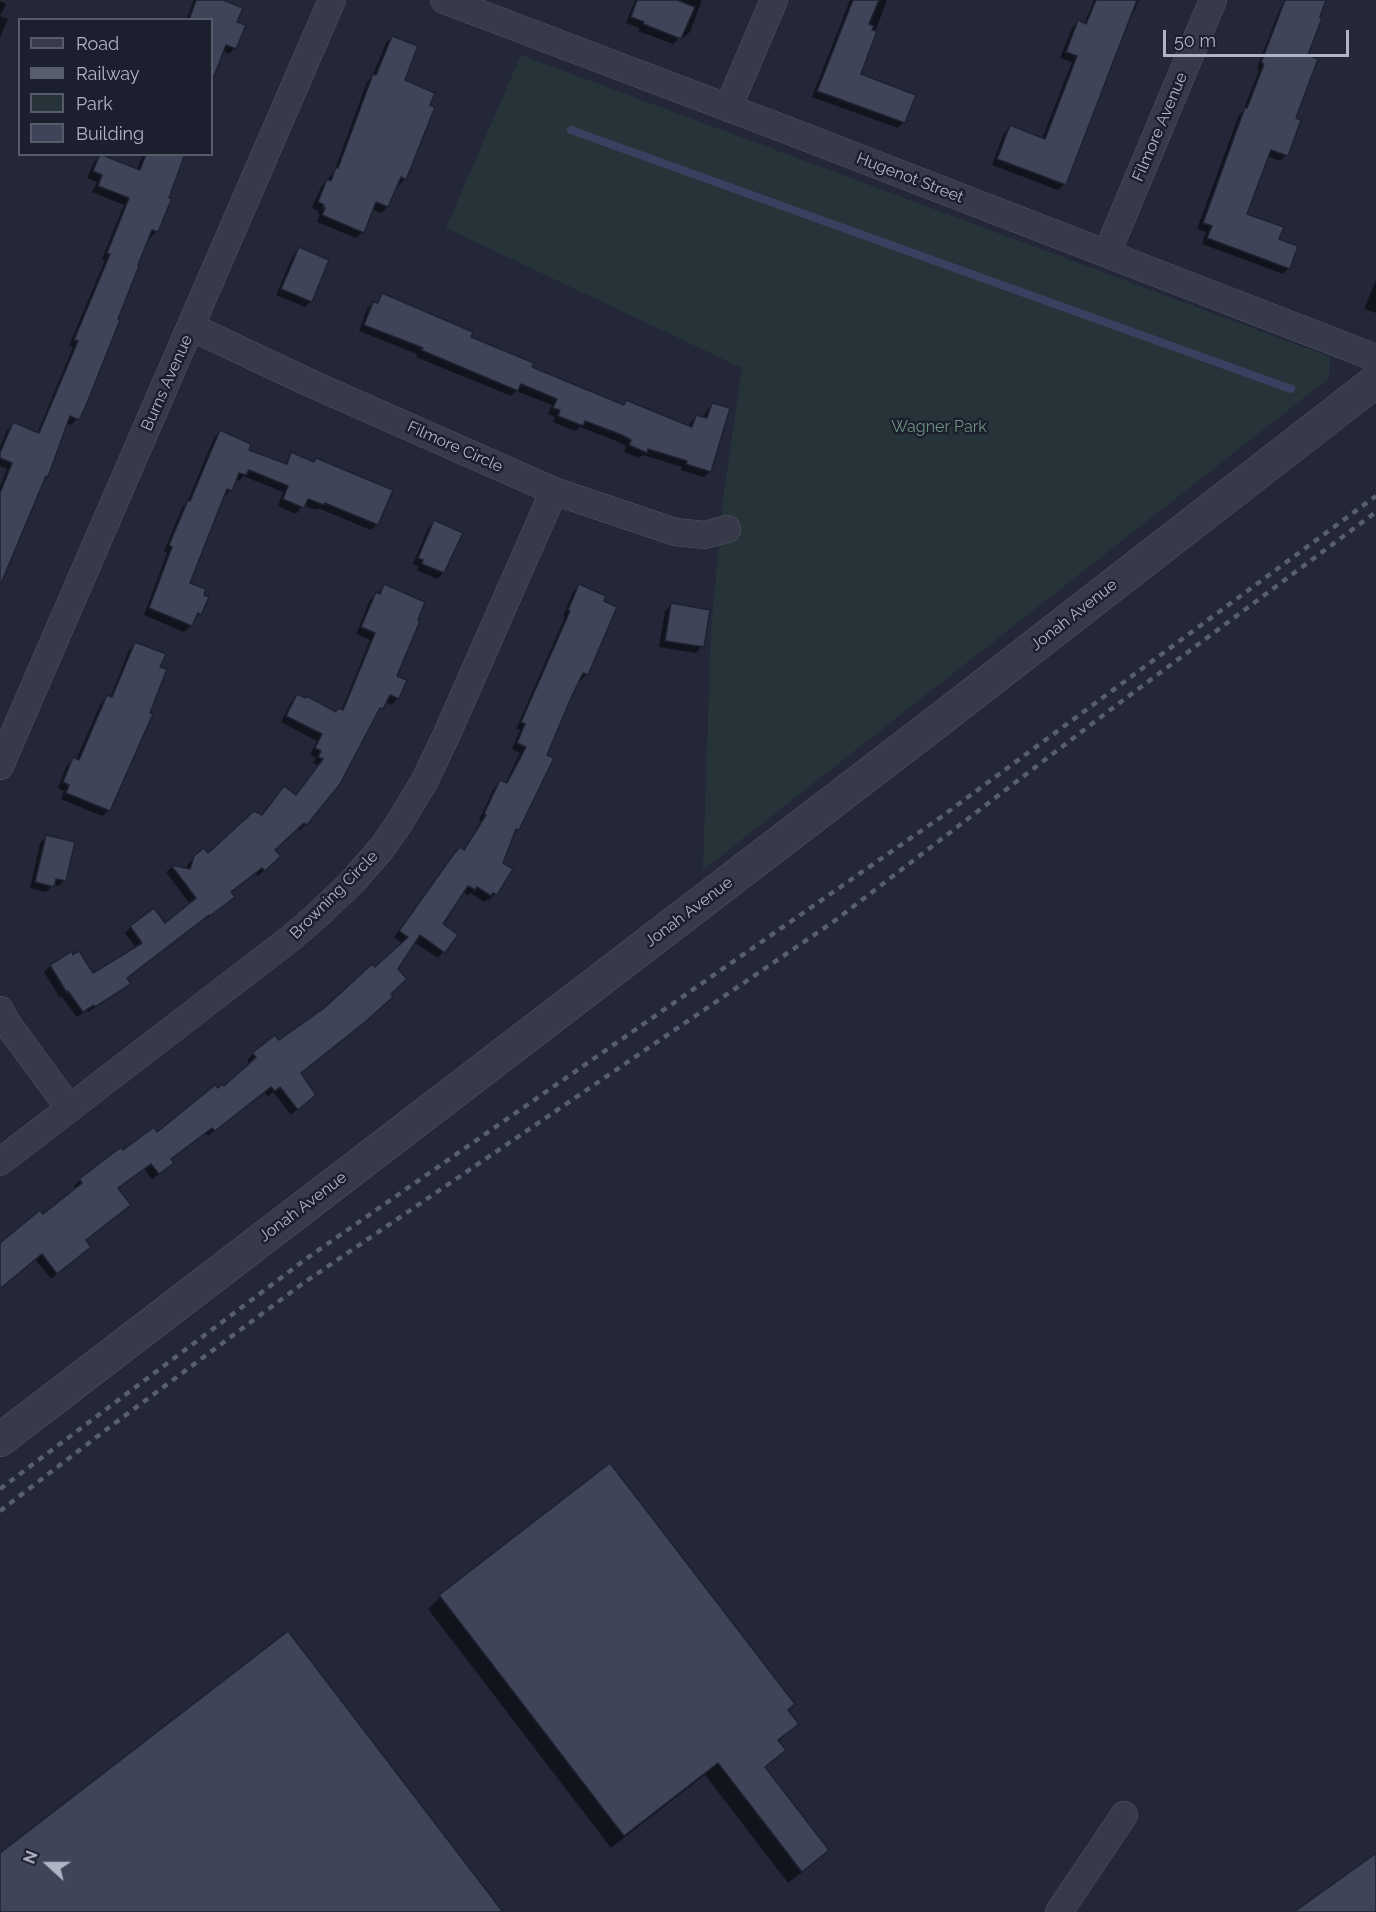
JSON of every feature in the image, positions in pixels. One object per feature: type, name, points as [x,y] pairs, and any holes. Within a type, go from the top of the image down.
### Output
[{"type":"street","name":"Burns Avenue","points":[[0,766],[332,0]]},
{"type":"street","name":"Hugenot Street","points":[[444,0],[1376,358]]},
{"type":"street","points":[[728,108],[774,0]]},
{"type":"street","name":"Filmore Avenue","points":[[1107,253],[1213,0]]},
{"type":"street","name":"Filmore Circle","points":[[191,327],[312,384],[554,491],[675,532],[705,535],[727,529]]},
{"type":"street","name":"Jonah Avenue","points":[[0,1440],[919,736],[1376,381]]},
{"type":"street","name":"Browning Circle","points":[[0,1162],[291,938],[354,880],[381,849],[424,782],[554,491]]},
{"type":"street","points":[[0,1010],[69,1108]]},
{"type":"street","points":[[1059,1912],[1124,1815]]},
{"type":"green space","name":"Wagner Park","points":[[521,55],[1330,357],[1329,378],[703,870],[711,631],[723,499],[742,368],[446,228]]},
{"type":"building","points":[[196,0],[223,0],[243,8],[237,22],[246,25],[236,49],[226,45],[213,79],[213,18],[190,18]]},
{"type":"building","points":[[637,0],[677,0],[695,7],[681,39],[631,17]]},
{"type":"building","points":[[853,0],[879,0],[869,24],[874,26],[872,30],[877,31],[861,74],[916,95],[905,123],[817,91]]},
{"type":"building","points":[[1096,0],[1137,0],[1066,185],[997,159],[1010,125],[1045,139],[1077,56],[1066,52],[1078,20],[1086,24]]},
{"type":"building","points":[[1285,0],[1326,0],[1308,55],[1318,59],[1296,118],[1301,120],[1288,156],[1271,150],[1247,214],[1284,227],[1279,239],[1298,246],[1290,269],[1207,238],[1212,226],[1203,223],[1245,107],[1247,108],[1264,64],[1262,60]]},
{"type":"building","points":[[392,36],[418,46],[405,80],[435,93],[430,105],[435,107],[406,180],[401,177],[388,207],[376,202],[364,233],[322,215],[325,208],[318,202],[327,179],[331,181],[336,167],[338,168],[373,74],[376,75]]},
{"type":"building","points":[[99,156],[105,156],[140,170],[145,156],[184,156],[169,198],[172,198],[158,232],[152,230],[85,408],[79,420],[70,416],[48,477],[46,476],[0,586],[0,493],[12,463],[0,458],[0,453],[13,422],[39,433],[78,341],[74,340],[110,254],[107,253],[129,198],[98,186],[102,175],[93,171]]},
{"type":"building","points":[[299,247],[329,260],[312,302],[281,289]]},
{"type":"building","points":[[382,293],[473,332],[471,337],[534,363],[532,367],[624,405],[626,400],[692,427],[696,415],[707,418],[712,403],[730,408],[711,472],[686,464],[687,461],[648,449],[647,453],[629,445],[631,440],[622,435],[585,421],[583,426],[558,416],[560,410],[553,408],[557,399],[521,384],[518,391],[421,350],[423,348],[364,325],[373,302],[378,303]]},
{"type":"building","points":[[220,430],[251,444],[249,450],[287,464],[291,452],[314,462],[316,458],[393,490],[378,525],[325,503],[324,505],[308,499],[304,508],[283,499],[288,486],[249,470],[246,475],[239,473],[232,491],[227,489],[190,583],[206,589],[204,595],[209,597],[201,615],[198,613],[192,626],[149,608],[172,547],[169,545]]},
{"type":"building","points":[[434,520],[463,533],[444,573],[422,564],[423,560],[418,558]]},
{"type":"building","points":[[384,584],[425,602],[418,620],[420,621],[397,676],[407,680],[399,699],[390,695],[383,709],[380,708],[340,784],[307,825],[304,823],[275,850],[281,856],[265,871],[262,868],[231,892],[235,897],[127,978],[131,984],[83,1012],[68,991],[67,993],[50,965],[72,951],[73,955],[79,951],[93,973],[142,943],[130,926],[154,908],[165,923],[196,898],[171,865],[190,869],[194,856],[204,848],[208,853],[254,811],[262,815],[284,786],[296,795],[323,759],[318,757],[321,751],[315,748],[322,734],[286,716],[297,694],[306,698],[307,696],[336,712],[338,708],[343,710],[375,633],[361,627],[376,592],[380,594]]},
{"type":"building","points":[[579,584],[606,596],[604,601],[617,607],[588,675],[583,673],[547,755],[554,758],[519,830],[516,829],[503,863],[513,869],[497,895],[493,893],[491,896],[477,887],[475,890],[468,886],[443,924],[458,935],[445,953],[420,935],[398,969],[407,979],[391,994],[393,997],[301,1073],[316,1095],[298,1110],[280,1087],[275,1091],[271,1087],[215,1131],[212,1128],[171,1159],[174,1163],[159,1174],[151,1164],[118,1188],[131,1205],[86,1240],[91,1247],[57,1274],[42,1254],[0,1289],[0,1243],[40,1210],[43,1214],[82,1183],[79,1179],[121,1147],[123,1150],[154,1127],[157,1132],[215,1085],[218,1088],[222,1084],[224,1086],[256,1057],[252,1053],[275,1035],[279,1040],[324,1008],[372,964],[375,967],[408,937],[399,931],[453,855],[460,847],[464,850],[486,815],[484,814],[500,780],[507,783],[526,747],[517,743],[525,724],[521,722],[570,611],[568,610]]},
{"type":"building","points":[[671,603],[710,610],[704,647],[665,641]]},
{"type":"building","points":[[135,642],[166,654],[160,667],[167,669],[150,713],[153,714],[110,811],[66,793],[69,785],[63,782],[73,757],[79,760],[107,695],[112,697]]},
{"type":"building","points":[[46,835],[75,842],[66,881],[56,879],[54,887],[35,882]]},
{"type":"building","points":[[610,1463],[795,1704],[788,1710],[799,1724],[778,1740],[786,1750],[765,1767],[829,1850],[802,1872],[718,1763],[624,1836],[439,1595]]},
{"type":"building","points":[[288,1631],[503,1912],[0,1912],[0,1853]]},
{"type":"building","points":[[1376,1853],[1376,1912],[1294,1912]]},
{"type":"waterway","points":[[571,130],[1291,389]]},
{"type":"railway","points":[[0,1489],[310,1256],[941,817],[1376,496]]},
{"type":"railway","points":[[0,1511],[302,1284],[833,922],[1110,710],[1376,512]]}]
